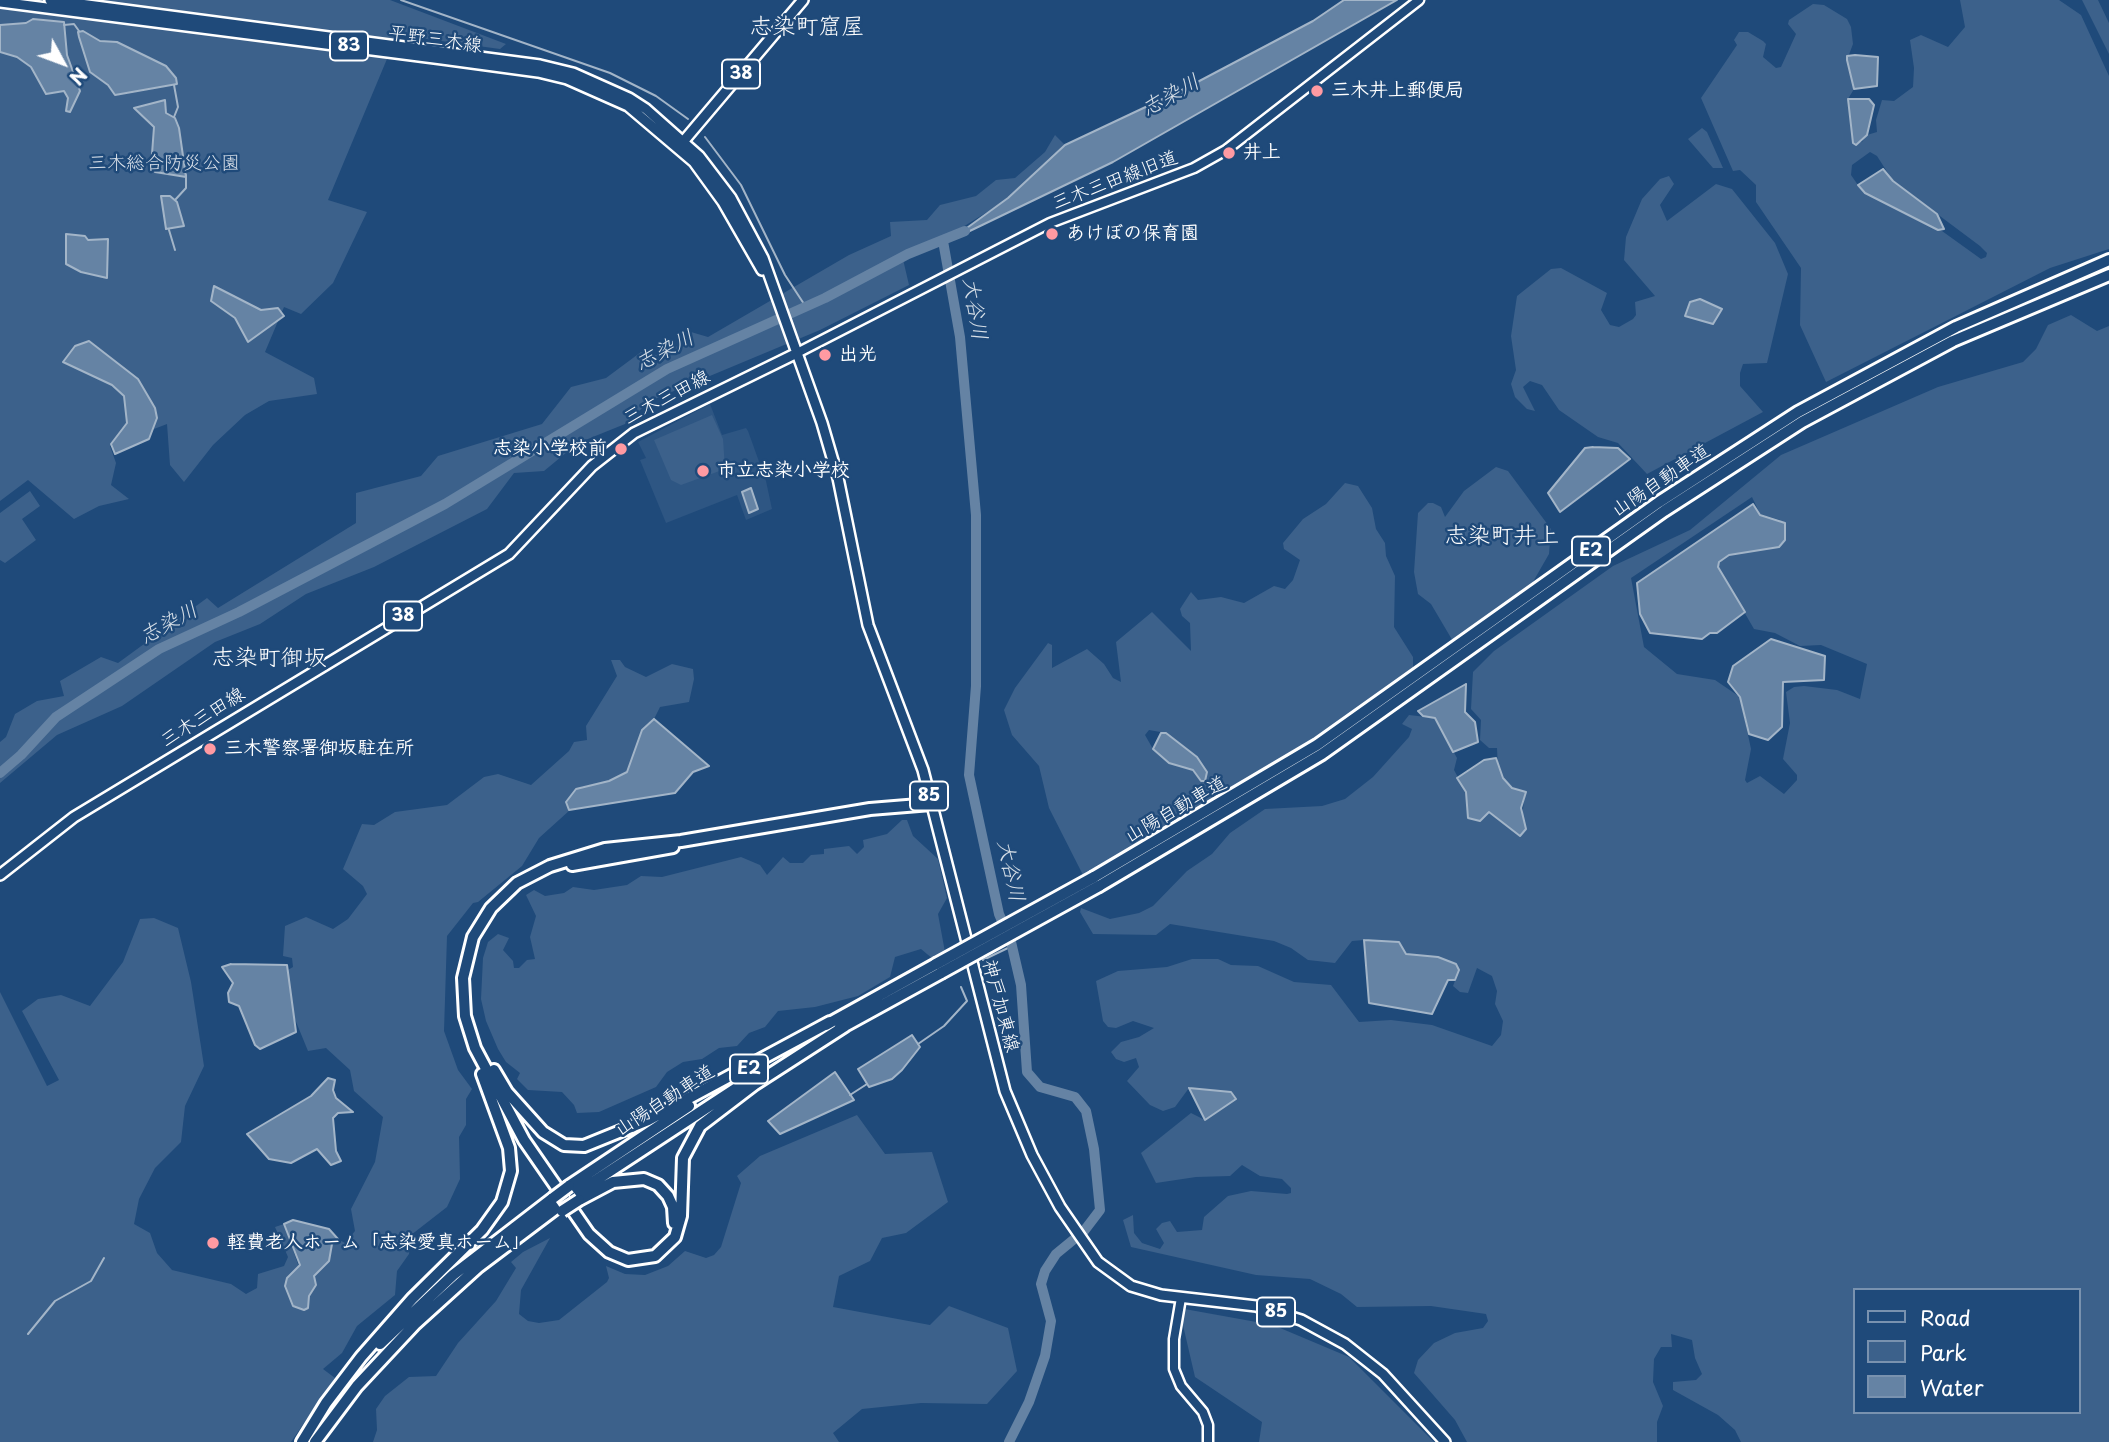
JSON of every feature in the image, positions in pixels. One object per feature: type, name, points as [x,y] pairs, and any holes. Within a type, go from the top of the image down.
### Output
[{"type":"highway","name":"山陽自動車道","points":[[1097,882],[1317,745],[1659,502],[1798,412],[1956,327],[2109,260]]},
{"type":"highway","name":"山陽自動車道","points":[[574,1194],[708,1093],[830,1022],[939,968],[1097,882],[1322,754],[1664,511],[1802,422],[1953,341],[2109,275]]},
{"type":"highway","points":[[302,1442],[355,1364],[412,1298],[487,1225],[502,1202],[511,1171],[509,1148],[475,1048],[463,999],[465,970],[471,943],[484,918],[500,897],[536,871],[604,849],[681,841],[870,809],[931,804]]},
{"type":"highway","points":[[558,1205],[574,1194],[613,1182],[629,1178],[647,1180],[660,1186],[670,1199],[673,1226],[664,1242],[647,1253],[625,1253],[607,1244],[587,1224],[542,1160],[511,1107],[507,1091],[476,1031],[469,1003],[469,979],[474,953],[485,926],[500,905],[520,887],[545,873],[570,865],[931,804]]},
{"type":"highway","name":"山陽自動車道","points":[[302,1442],[345,1385],[403,1321],[466,1264],[701,1110],[939,968]]},
{"type":"highway","points":[[507,1091],[554,1140],[572,1146],[588,1145],[667,1111],[830,1022]]},
{"type":"highway","points":[[475,1048],[524,1140],[577,1219],[604,1248],[618,1257],[637,1260],[661,1252],[675,1237],[681,1216],[683,1158],[700,1126],[755,1084],[845,1026]]},
{"type":"highway","name":"山陽自動車道","points":[[315,1442],[357,1386],[408,1331],[478,1267],[558,1205]]},
{"type":"main road","name":"平野三木線","points":[[50,0],[540,65],[573,73],[629,98],[681,144]]},
{"type":"main road","name":"38","points":[[681,144],[803,0]]},
{"type":"main road","name":"平野三木線","points":[[0,2],[538,72],[567,79],[628,106],[681,144]]},
{"type":"main road","points":[[681,144],[723,202],[777,300],[795,348]]},
{"type":"main road","name":"神戸加東線","points":[[795,348],[838,478],[868,625],[918,756],[1005,1091],[1032,1155],[1078,1236],[1098,1262],[1131,1286],[1181,1298],[1256,1306],[1301,1320],[1345,1344],[1383,1374],[1445,1442]]},
{"type":"main road","name":"三木三田線","points":[[0,876],[74,817],[509,554],[592,466],[640,429],[795,348]]},
{"type":"street","name":"三木三田線旧道","points":[[795,348],[960,270],[1050,223],[1194,168],[1226,150],[1419,0]]},
{"type":"street","points":[[1181,1298],[1174,1339],[1174,1369],[1181,1386],[1203,1412],[1209,1425],[1208,1442]]},
{"type":"shaded area","name":"市立志染小学校","points":[[710,404],[722,435],[746,428],[748,431],[766,481],[772,509],[746,520],[737,495],[666,523],[640,460],[646,458],[638,442]]},
{"type":"green space","name":"三木総合防災公園","points":[[0,0],[390,0],[506,44],[500,49],[397,35],[328,200],[367,212],[333,283],[301,314],[284,307],[265,352],[314,378],[317,394],[269,401],[245,415],[213,445],[184,482],[170,465],[167,424],[110,446],[116,463],[111,485],[129,499],[99,506],[74,519],[28,480],[0,501]]},
{"type":"green space","points":[[1960,0],[2059,0],[2081,15],[2109,76],[2109,249],[2050,268],[1826,382],[1800,325],[1801,268],[1756,202],[1756,185],[1740,170],[1733,171],[1701,98],[1737,45],[1734,40],[1739,32],[1748,32],[1763,41],[1766,44],[1763,57],[1776,68],[1781,67],[1796,34],[1788,24],[1789,20],[1813,4],[1824,5],[1847,19],[1851,27],[1853,44],[1847,60],[1854,89],[1848,99],[1853,143],[1862,142],[1867,135],[1877,132],[1876,120],[1882,100],[1894,101],[1913,87],[1914,68],[1910,40],[1921,35],[1948,47],[1965,27]],"holes":[[[1870,152],[1877,156],[1893,181],[1980,246],[1987,253],[1986,257],[1981,259],[1942,231],[1858,185],[1851,175],[1852,165]]]},
{"type":"green space","points":[[2082,0],[2098,0],[2109,23],[2109,54]]},
{"type":"green space","points":[[1702,128],[1707,132],[1723,168],[1713,168],[1688,139]]},
{"type":"green space","points":[[1055,135],[1065,145],[1008,199],[958,230],[902,255],[909,285],[820,330],[650,401],[625,424],[578,443],[544,471],[514,473],[487,509],[374,567],[306,594],[260,624],[215,642],[122,706],[57,735],[0,783],[0,742],[6,737],[15,714],[37,701],[64,696],[60,681],[101,657],[118,663],[207,598],[218,608],[356,523],[356,493],[421,476],[438,456],[542,424],[571,387],[606,378],[641,352],[666,357],[691,332],[708,337],[849,255],[891,236],[890,222],[927,220],[940,205],[976,196],[996,180],[1015,178],[1045,152]]},
{"type":"green space","points":[[1669,176],[1674,184],[1660,205],[1667,221],[1716,184],[1732,189],[1775,243],[1788,274],[1767,363],[1743,364],[1740,373],[1740,386],[1763,412],[1647,474],[1618,443],[1598,437],[1559,410],[1542,385],[1530,381],[1523,387],[1535,411],[1527,409],[1515,397],[1511,384],[1516,370],[1511,336],[1517,296],[1551,269],[1561,268],[1607,293],[1601,310],[1610,325],[1619,327],[1633,319],[1636,315],[1635,302],[1655,296],[1624,260],[1626,237],[1642,199],[1660,179]],"holes":[[[1700,299],[1705,303],[1709,322],[1695,316],[1687,317],[1690,302]]]},
{"type":"green space","points":[[2071,315],[2097,331],[2109,326],[2109,1442],[1741,1442],[1735,1430],[1718,1415],[1673,1390],[1673,1382],[1696,1380],[1702,1374],[1695,1358],[1692,1340],[1671,1334],[1672,1347],[1661,1347],[1654,1359],[1653,1382],[1663,1406],[1657,1422],[1657,1442],[1467,1442],[1455,1420],[1414,1373],[1418,1360],[1434,1343],[1455,1333],[1483,1328],[1488,1321],[1486,1314],[1431,1306],[1357,1307],[1341,1294],[1310,1279],[1256,1275],[1131,1247],[1123,1220],[1133,1215],[1134,1233],[1142,1243],[1160,1249],[1164,1243],[1156,1229],[1162,1223],[1170,1221],[1177,1232],[1202,1230],[1204,1217],[1228,1196],[1251,1191],[1287,1194],[1291,1193],[1291,1188],[1282,1179],[1260,1176],[1242,1165],[1230,1176],[1196,1177],[1156,1183],[1141,1153],[1191,1113],[1205,1120],[1231,1092],[1189,1088],[1175,1107],[1163,1111],[1150,1105],[1127,1081],[1139,1067],[1136,1058],[1124,1062],[1116,1059],[1111,1052],[1121,1042],[1139,1037],[1154,1028],[1133,1021],[1116,1028],[1108,1027],[1103,1021],[1096,981],[1118,971],[1167,967],[1192,959],[1218,959],[1231,965],[1258,966],[1294,982],[1331,985],[1359,1022],[1391,1020],[1432,1025],[1492,1046],[1501,1035],[1503,1021],[1495,1004],[1497,991],[1492,976],[1477,968],[1468,993],[1460,992],[1453,986],[1459,970],[1438,957],[1406,954],[1364,940],[1352,941],[1335,963],[1308,960],[1291,948],[1274,941],[1170,924],[1156,935],[1093,934],[1080,912],[1081,908],[1110,919],[1139,913],[1153,906],[1187,871],[1212,854],[1230,833],[1265,809],[1322,806],[1345,799],[1373,777],[1409,737],[1412,729],[1402,724],[1409,715],[1435,718],[1457,758],[1454,770],[1466,792],[1468,819],[1489,812],[1520,835],[1525,792],[1512,788],[1498,771],[1497,748],[1489,748],[1480,740],[1481,720],[1471,709],[1473,672],[1494,651],[1613,566],[1690,530],[1781,455],[1938,387],[2023,362],[2036,349],[2048,325]],"holes":[[[1752,497],[1760,514],[1780,520],[1778,547],[1729,555],[1722,559],[1718,567],[1754,629],[1775,633],[1800,646],[1821,645],[1867,664],[1860,699],[1837,690],[1804,686],[1794,687],[1786,692],[1790,723],[1783,759],[1797,775],[1797,780],[1784,794],[1760,776],[1747,783],[1745,780],[1751,749],[1740,697],[1715,680],[1677,674],[1644,647],[1631,578]]]},
{"type":"green space","points":[[712,415],[723,439],[725,469],[681,485],[671,480],[654,440]]},
{"type":"green space","points":[[1496,467],[1508,471],[1551,529],[1549,554],[1530,587],[1454,643],[1431,604],[1418,594],[1414,572],[1418,513],[1428,503],[1433,503],[1441,507],[1445,517],[1464,491]]},
{"type":"green space","points":[[1345,483],[1358,486],[1372,508],[1376,529],[1385,543],[1386,556],[1395,576],[1394,627],[1413,657],[1413,669],[1326,730],[1198,809],[1083,875],[1049,808],[1039,766],[1012,735],[1004,710],[1015,688],[1048,643],[1052,645],[1052,668],[1087,649],[1104,664],[1113,678],[1121,682],[1116,642],[1152,612],[1191,651],[1190,623],[1182,616],[1180,609],[1191,592],[1198,600],[1221,597],[1244,603],[1274,586],[1285,589],[1293,580],[1300,560],[1284,549],[1283,543],[1303,519],[1326,504]],"holes":[[[1149,730],[1166,733],[1197,757],[1207,772],[1201,780],[1193,770],[1169,763],[1153,749],[1145,735]]]},
{"type":"green space","points":[[30,491],[40,506],[22,519],[36,540],[5,563],[0,560],[0,513]]},
{"type":"green space","points":[[611,660],[620,660],[625,667],[646,677],[672,664],[693,669],[694,679],[689,702],[660,707],[654,719],[642,730],[627,772],[609,781],[581,787],[570,810],[539,838],[522,866],[478,902],[473,903],[447,936],[444,1031],[458,1070],[472,1089],[466,1099],[466,1125],[459,1137],[460,1179],[447,1207],[411,1235],[409,1254],[397,1271],[395,1295],[357,1326],[342,1353],[323,1369],[335,1378],[291,1442],[0,1442],[0,992],[47,1086],[59,1080],[22,1011],[38,999],[61,995],[90,1006],[123,962],[140,919],[154,918],[178,928],[191,982],[204,1066],[185,1106],[181,1142],[155,1168],[139,1199],[134,1224],[150,1233],[157,1253],[172,1270],[231,1284],[246,1294],[257,1288],[258,1274],[284,1266],[288,1257],[275,1227],[284,1224],[309,1296],[316,1285],[314,1276],[329,1261],[332,1244],[338,1239],[345,1243],[355,1231],[351,1209],[375,1162],[383,1117],[354,1091],[350,1070],[326,1048],[308,1051],[292,1012],[286,971],[293,967],[292,958],[283,956],[285,926],[306,917],[333,929],[348,919],[367,894],[363,886],[343,869],[362,824],[374,825],[395,812],[447,805],[484,777],[498,774],[531,785],[569,751],[574,742],[587,740],[586,726],[617,676]]},
{"type":"green space","points":[[902,820],[907,820],[913,836],[938,859],[947,898],[938,914],[945,952],[933,959],[921,949],[895,957],[890,977],[858,996],[815,1007],[778,1011],[765,1027],[749,1033],[737,1046],[719,1048],[702,1059],[683,1062],[667,1072],[656,1087],[599,1112],[577,1113],[574,1105],[562,1092],[528,1090],[517,1079],[520,1073],[506,1062],[498,1049],[486,1021],[481,999],[483,958],[488,942],[498,934],[509,938],[503,950],[513,961],[514,968],[519,968],[527,960],[535,959],[530,937],[536,916],[526,895],[534,890],[545,896],[564,893],[573,887],[594,890],[627,885],[641,876],[662,877],[741,857],[760,865],[767,875],[783,857],[790,863],[803,863],[811,855],[824,854],[824,849],[849,846],[857,854],[864,847],[863,840],[887,834]]},
{"type":"green space","points":[[857,1115],[885,1154],[932,1152],[948,1202],[906,1233],[882,1238],[870,1261],[839,1276],[833,1307],[930,1325],[949,1306],[1008,1328],[1017,1371],[987,1404],[921,1403],[862,1409],[833,1433],[839,1442],[373,1442],[377,1430],[376,1409],[385,1396],[409,1377],[436,1376],[458,1343],[496,1301],[516,1268],[511,1262],[523,1252],[550,1238],[521,1290],[519,1314],[528,1321],[539,1323],[559,1320],[607,1282],[609,1278],[606,1266],[625,1274],[645,1275],[668,1266],[685,1251],[706,1258],[714,1255],[721,1247],[741,1183],[737,1176],[760,1156]]},
{"type":"green space","points":[[1179,1308],[1273,1325],[1349,1357],[1434,1442],[1259,1442],[1262,1422],[1195,1377]]},
{"type":"water","points":[[1344,0],[1397,0],[1113,162],[949,241],[1008,198],[1065,145],[1188,87],[1313,21]]},
{"type":"water","points":[[33,19],[64,22],[67,55],[80,91],[70,112],[66,111],[68,98],[64,91],[46,94],[31,67],[17,57],[0,52],[0,25],[26,23]]},
{"type":"water","points":[[83,31],[100,41],[117,42],[166,66],[176,78],[177,84],[115,95],[108,85],[90,72],[78,32]]},
{"type":"water","points":[[1847,56],[1878,57],[1877,86],[1854,89]]},
{"type":"water","points":[[1848,99],[1869,99],[1874,105],[1867,135],[1856,145],[1853,143]]},
{"type":"water","points":[[165,100],[166,113],[175,118],[179,128],[186,177],[155,172],[152,154],[154,127],[134,108]]},
{"type":"water","points":[[1883,169],[1893,181],[1937,214],[1944,229],[1938,230],[1865,193],[1858,185]]},
{"type":"water","points":[[161,196],[170,196],[177,202],[184,226],[166,229]]},
{"type":"water","points":[[66,234],[85,236],[88,240],[108,239],[107,278],[81,272],[66,264]]},
{"type":"water","points":[[214,286],[261,310],[278,308],[284,316],[248,342],[235,318],[211,301]]},
{"type":"water","points":[[1700,299],[1722,309],[1713,324],[1685,316],[1690,302]]},
{"type":"water","points":[[89,341],[138,379],[155,408],[157,418],[149,439],[115,454],[111,444],[127,423],[124,396],[112,385],[63,362],[75,346]]},
{"type":"water","points":[[1585,448],[1618,448],[1630,459],[1560,512],[1548,493]]},
{"type":"water","points":[[751,488],[758,509],[749,513],[742,492]]},
{"type":"water","points":[[1753,504],[1760,515],[1785,523],[1785,540],[1779,547],[1729,555],[1719,562],[1718,567],[1745,612],[1717,633],[1710,633],[1702,639],[1650,633],[1640,614],[1637,583]]},
{"type":"water","points":[[1771,639],[1825,656],[1824,680],[1783,682],[1782,727],[1768,740],[1749,734],[1740,697],[1728,682],[1733,666]]},
{"type":"water","points":[[1466,684],[1465,712],[1475,722],[1478,742],[1453,752],[1435,718],[1423,716],[1418,711]]},
{"type":"water","points":[[654,719],[709,766],[693,772],[675,793],[569,810],[566,802],[576,789],[609,781],[627,772],[642,730]]},
{"type":"water","points":[[1161,733],[1166,733],[1197,757],[1207,772],[1205,781],[1201,781],[1193,770],[1169,763],[1153,749]]},
{"type":"water","points":[[1496,758],[1503,778],[1512,788],[1526,792],[1521,808],[1526,829],[1520,836],[1489,812],[1480,821],[1468,818],[1466,792],[1457,778],[1484,760]]},
{"type":"water","points":[[1364,940],[1399,942],[1406,954],[1438,957],[1456,964],[1459,970],[1455,980],[1448,980],[1432,1014],[1369,1003]]},
{"type":"water","points":[[231,964],[287,965],[296,1032],[260,1049],[255,1045],[239,1006],[229,1002],[228,993],[233,983],[222,967]]},
{"type":"water","points":[[912,1035],[920,1047],[902,1070],[892,1079],[869,1087],[858,1069]]},
{"type":"water","points":[[835,1072],[854,1100],[780,1134],[768,1121]]},
{"type":"water","points":[[328,1078],[335,1080],[333,1090],[336,1098],[353,1112],[338,1113],[333,1118],[336,1151],[341,1161],[331,1165],[317,1149],[291,1163],[269,1159],[247,1134],[311,1096]]},
{"type":"water","points":[[1189,1088],[1231,1092],[1236,1099],[1205,1120]]},
{"type":"water","points":[[293,1220],[329,1229],[338,1239],[332,1244],[329,1261],[314,1276],[316,1285],[309,1296],[308,1308],[304,1310],[293,1306],[285,1286],[287,1278],[300,1265],[284,1224]]},
{"type":"waterway","points":[[401,0],[610,73],[656,96],[688,119]]},
{"type":"waterway","points":[[64,25],[74,24],[79,31]]},
{"type":"waterway","points":[[174,85],[178,107],[174,117]]},
{"type":"waterway","points":[[705,137],[741,185],[785,275],[806,307]]},
{"type":"waterway","points":[[175,200],[186,188],[186,175]]},
{"type":"waterway","points":[[169,230],[175,250]]},
{"type":"waterway","name":"志染川","points":[[0,773],[21,755],[56,717],[159,649],[239,612],[445,504],[667,369],[825,298],[908,254],[965,231]]},
{"type":"waterway","name":"大谷川","points":[[943,241],[960,337],[976,515],[976,686],[969,775],[999,914],[1011,942],[1021,985],[1027,1072],[1040,1087],[1075,1097],[1086,1111],[1094,1149],[1100,1210],[1084,1231],[1056,1254],[1045,1271],[1041,1284],[1051,1321],[1045,1356],[1029,1402],[1009,1442]]},
{"type":"waterway","points":[[983,960],[1012,946]]},
{"type":"waterway","points":[[918,1044],[944,1026],[967,1001],[961,987]]},
{"type":"waterway","points":[[850,1095],[867,1084]]},
{"type":"waterway","points":[[28,1334],[55,1301],[91,1281],[104,1258]]},
{"type":"place","name":"三木井上郵便局","points":[[1317,91]]},
{"type":"place","name":"井上","points":[[1229,153]]},
{"type":"place","name":"あけぼの保育園","points":[[1052,234]]},
{"type":"place","name":"出光","points":[[825,355]]},
{"type":"place","name":"志染小学校前","points":[[621,449]]},
{"type":"place","name":"市立志染小学校","points":[[703,471]]},
{"type":"place","name":"三木警察署御坂駐在所","points":[[210,749]]},
{"type":"place","name":"軽費老人ホーム「志染愛真ホーム」","points":[[213,1243]]},
{"type":"district","name":"志染町窟屋","points":[[807,28]]},
{"type":"district","name":"志染町井上","points":[[1502,537]]},
{"type":"district","name":"志染町御坂","points":[[269,659]]}]
